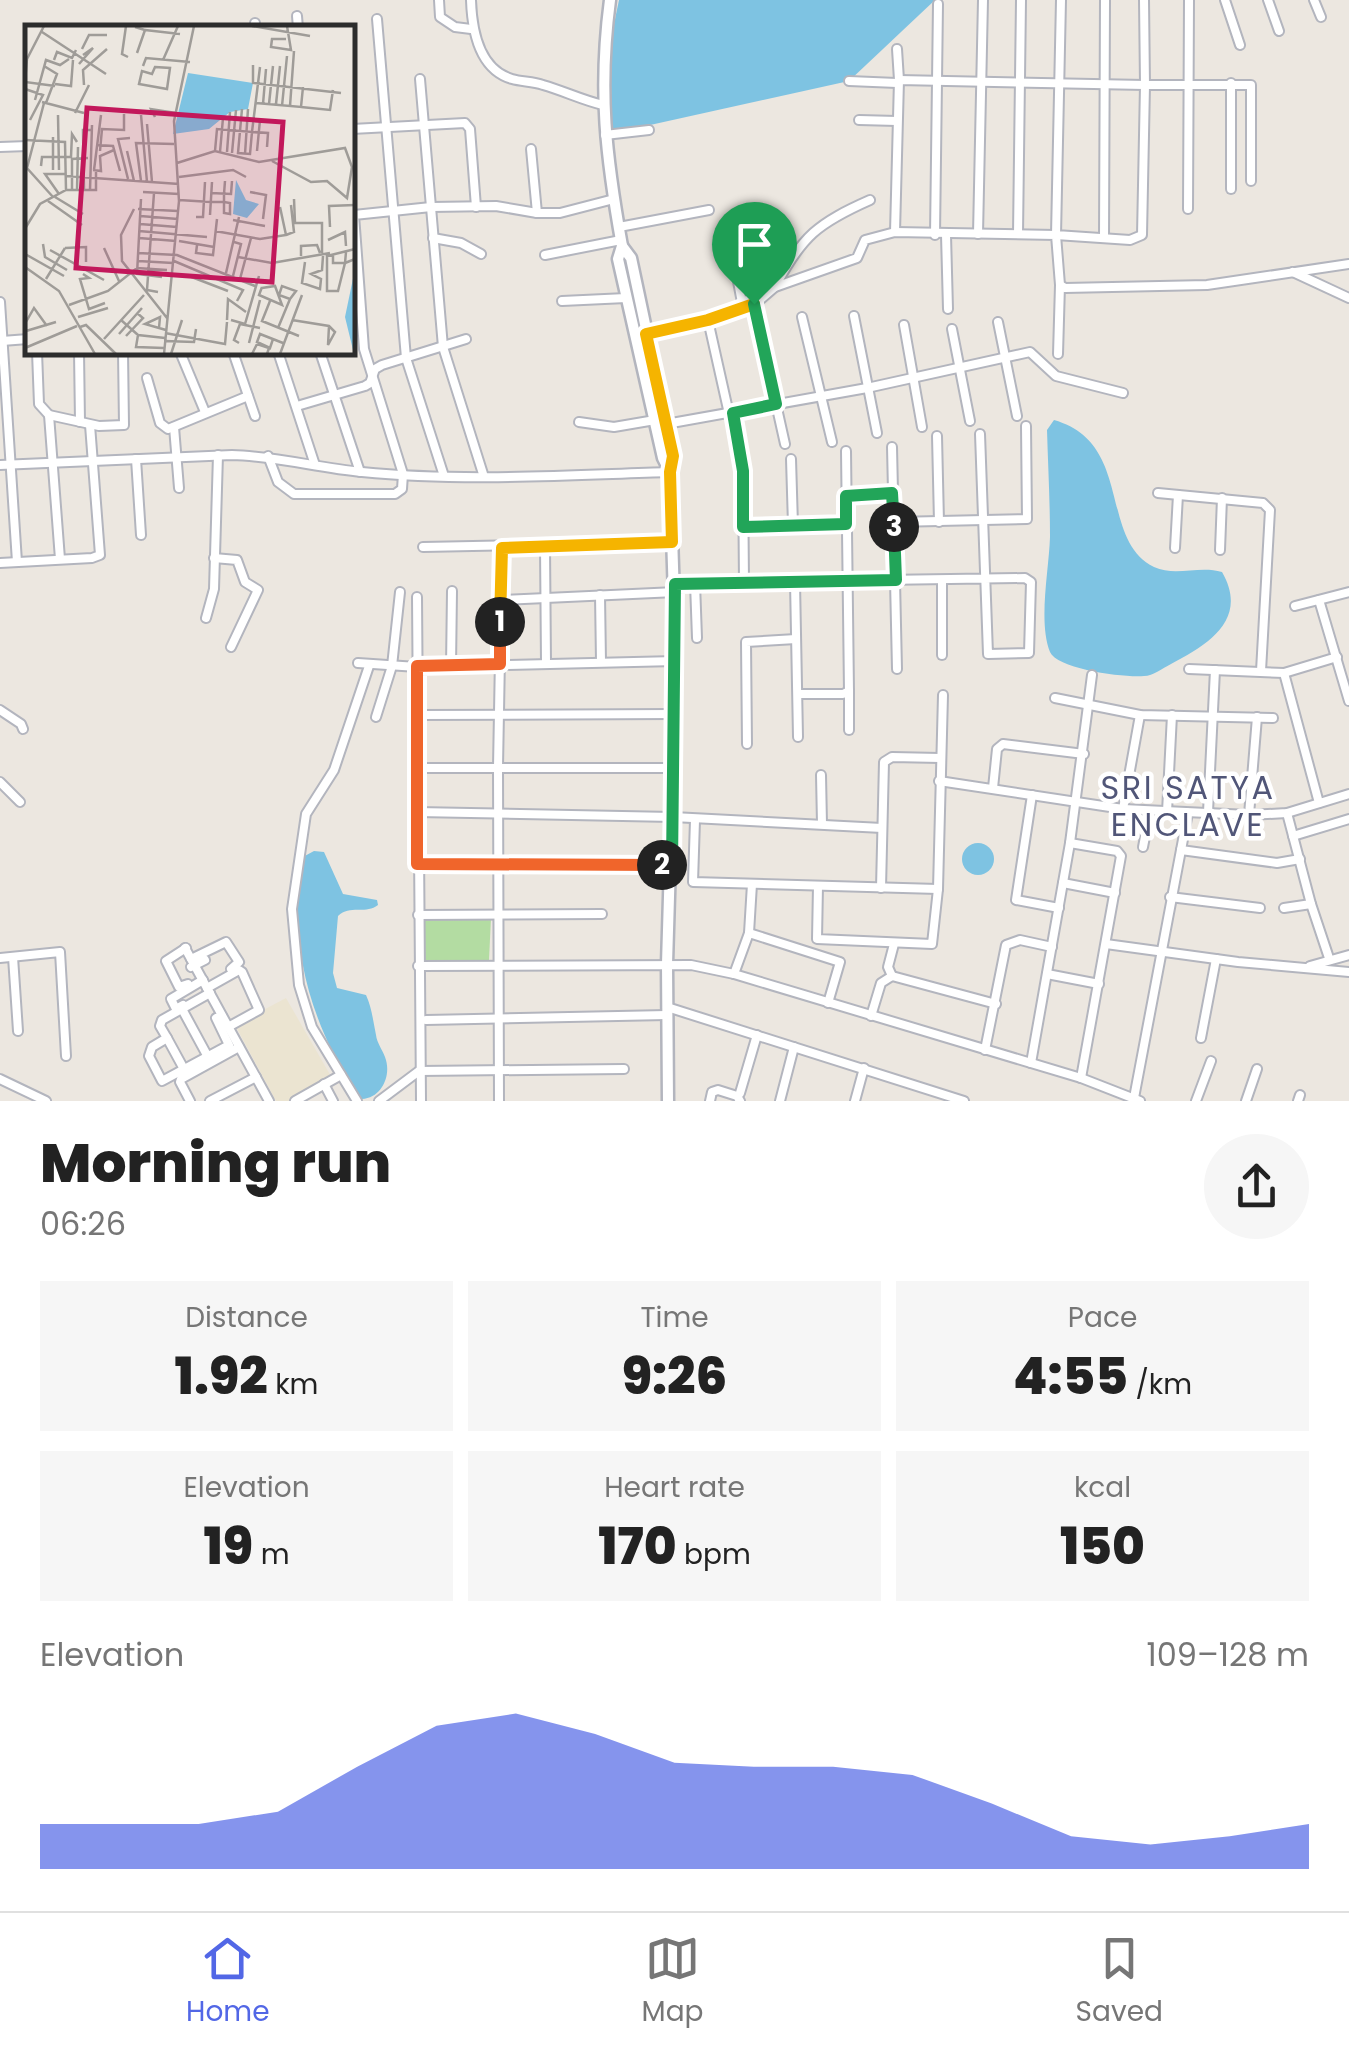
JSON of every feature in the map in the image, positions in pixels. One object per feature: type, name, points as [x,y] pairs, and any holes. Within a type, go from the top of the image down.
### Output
[{"type":"street","points":[[439,0],[440,17],[456,27],[472,28]]},
{"type":"street","points":[[471,0],[472,28],[486,57],[510,78],[603,105]]},
{"type":"street","points":[[610,0],[604,42],[605,136],[622,243],[631,258],[631,302],[660,422],[673,456],[670,472],[676,661],[667,964],[668,1101]]},
{"type":"street","points":[[978,234],[982,0]]},
{"type":"street","points":[[1018,234],[1021,0]]},
{"type":"street","points":[[1058,354],[1060,285],[1056,235],[1061,0]]},
{"type":"street","points":[[1104,238],[1105,0]]},
{"type":"street","points":[[646,334],[708,320],[754,304],[775,287],[857,258],[865,240],[895,232],[1130,240],[1142,234],[1144,0]]},
{"type":"street","points":[[1188,209],[1189,0]]},
{"type":"street","points":[[1225,0],[1240,45]]},
{"type":"street","points":[[1268,0],[1280,31]]},
{"type":"street","points":[[1314,0],[1321,17]]},
{"type":"street","points":[[936,235],[938,4]]},
{"type":"street","points":[[297,16],[298,25]]},
{"type":"street","points":[[377,20],[406,358],[444,476]]},
{"type":"street","points":[[895,232],[898,49]]},
{"type":"street","points":[[420,78],[443,347],[484,476]]},
{"type":"street","points":[[849,81],[1248,84],[1254,90],[1251,181]]},
{"type":"street","points":[[1231,83],[1231,189]]},
{"type":"street","points":[[860,120],[897,121]]},
{"type":"street","points":[[355,129],[459,122],[470,129],[476,206]]},
{"type":"street","points":[[605,136],[649,130]]},
{"type":"street","points":[[0,147],[25,146]]},
{"type":"street","points":[[531,149],[537,214]]},
{"type":"street","points":[[355,215],[476,206],[537,214],[587,208],[614,200]]},
{"type":"street","points":[[775,287],[796,248],[831,217],[870,200]]},
{"type":"street","points":[[619,227],[709,210]]},
{"type":"street","points":[[729,234],[743,308]]},
{"type":"street","points":[[946,235],[948,309]]},
{"type":"street","points":[[433,238],[461,243],[481,254]]},
{"type":"street","points":[[268,456],[278,482],[294,494],[395,494],[402,490],[403,474],[364,349],[355,239]]},
{"type":"street","points":[[545,255],[622,243]]},
{"type":"street","points":[[1060,285],[1065,288],[1207,284],[1349,264]]},
{"type":"street","points":[[1293,272],[1349,298]]},
{"type":"street","points":[[562,301],[631,302]]},
{"type":"street","points":[[0,302],[17,562]]},
{"type":"street","points":[[631,302],[646,334],[660,422]]},
{"type":"street","points":[[754,304],[785,444]]},
{"type":"street","points":[[854,316],[877,433]]},
{"type":"street","points":[[802,317],[832,442]]},
{"type":"street","points":[[708,320],[743,471],[744,582]]},
{"type":"street","points":[[998,322],[1016,416]]},
{"type":"street","points":[[904,325],[922,428]]},
{"type":"street","points":[[952,329],[970,421]]},
{"type":"street","points":[[297,406],[365,386],[375,369],[466,339]]},
{"type":"street","points":[[579,422],[614,426],[731,413],[1030,352],[1056,376],[1123,392]]},
{"type":"street","points":[[37,355],[39,404],[50,415],[90,425],[124,426],[123,355]]},
{"type":"street","points":[[78,355],[80,422]]},
{"type":"street","points":[[181,355],[205,412]]},
{"type":"street","points":[[234,355],[255,416]]},
{"type":"street","points":[[279,355],[315,464]]},
{"type":"street","points":[[321,355],[360,472]]},
{"type":"street","points":[[147,378],[160,424],[168,429],[248,396]]},
{"type":"street","points":[[50,415],[60,559]]},
{"type":"street","points":[[0,563],[98,557],[102,551],[90,425]]},
{"type":"street","points":[[894,522],[1028,518],[1026,426]]},
{"type":"street","points":[[174,427],[179,488]]},
{"type":"street","points":[[501,600],[600,595],[695,583],[942,580],[985,579],[1025,578],[1030,582],[1029,654],[988,654],[985,579],[980,434]]},
{"type":"street","points":[[937,436],[939,522]]},
{"type":"street","points":[[892,446],[897,669]]},
{"type":"street","points":[[846,452],[849,730]]},
{"type":"street","points":[[0,465],[218,455],[268,456],[360,472],[444,476],[670,472]]},
{"type":"street","points":[[206,618],[214,590],[218,455]]},
{"type":"street","points":[[791,459],[793,526]]},
{"type":"street","points":[[136,460],[141,535]]},
{"type":"street","points":[[846,496],[892,493]]},
{"type":"street","points":[[1158,494],[1263,503],[1270,510],[1260,671]]},
{"type":"street","points":[[1176,548],[1178,495]]},
{"type":"street","points":[[1220,550],[1222,498]]},
{"type":"street","points":[[743,527],[846,524]]},
{"type":"street","points":[[423,548],[672,542]]},
{"type":"street","points":[[546,547],[546,664]]},
{"type":"street","points":[[499,1101],[502,548]]},
{"type":"street","points":[[214,558],[237,560],[245,582],[258,590],[232,647]]},
{"type":"street","points":[[942,580],[942,655]]},
{"type":"street","points":[[795,582],[798,737]]},
{"type":"street","points":[[695,583],[697,638]]},
{"type":"street","points":[[451,666],[452,591]]},
{"type":"street","points":[[376,717],[392,666],[400,592]]},
{"type":"street","points":[[1295,606],[1349,592]]},
{"type":"street","points":[[600,595],[601,662]]},
{"type":"street","points":[[417,597],[421,1101]]},
{"type":"street","points":[[1319,600],[1349,701]]},
{"type":"street","points":[[747,744],[746,642],[796,639]]},
{"type":"street","points":[[1189,669],[1284,673],[1336,657]]},
{"type":"street","points":[[358,664],[676,661]]},
{"type":"street","points":[[357,1101],[312,1027],[299,985],[292,909],[306,814],[334,770],[369,666]]},
{"type":"street","points":[[1208,812],[1215,670]]},
{"type":"street","points":[[1284,673],[1319,803]]},
{"type":"street","points":[[1030,1063],[1070,843],[1092,675]]},
{"type":"street","points":[[798,694],[849,691]]},
{"type":"street","points":[[818,886],[818,939],[932,944],[938,890],[943,695]]},
{"type":"street","points":[[1055,698],[1140,715],[1273,718]]},
{"type":"street","points":[[0,710],[22,724],[23,729]]},
{"type":"street","points":[[416,715],[675,714]]},
{"type":"street","points":[[1122,809],[1140,715]]},
{"type":"street","points":[[1167,812],[1172,716]]},
{"type":"street","points":[[1249,815],[1257,717]]},
{"type":"street","points":[[993,788],[997,749],[1004,744],[1084,754]]},
{"type":"street","points":[[881,888],[884,762],[892,757],[940,758]]},
{"type":"street","points":[[417,768],[674,768]]},
{"type":"street","points":[[821,775],[822,824]]},
{"type":"street","points":[[940,781],[1122,809],[1249,815],[1288,813],[1349,794]]},
{"type":"street","points":[[0,782],[20,802]]},
{"type":"street","points":[[1032,795],[1016,900],[1059,908]]},
{"type":"street","points":[[1143,847],[1150,811]]},
{"type":"street","points":[[417,812],[882,828]]},
{"type":"street","points":[[418,966],[691,965],[734,974],[1081,1078],[1137,1099],[1160,952],[1188,812]]},
{"type":"street","points":[[1288,813],[1311,904],[1330,958]]},
{"type":"street","points":[[693,882],[696,820]]},
{"type":"street","points":[[1293,836],[1348,820],[1349,831]]},
{"type":"street","points":[[1070,843],[1116,852],[1121,864],[1081,1078]]},
{"type":"street","points":[[1181,850],[1277,862],[1300,859]]},
{"type":"street","points":[[417,864],[672,866]]},
{"type":"street","points":[[671,882],[938,890]]},
{"type":"street","points":[[734,974],[749,933],[752,884]]},
{"type":"street","points":[[1063,884],[1115,893]]},
{"type":"street","points":[[1170,896],[1260,908]]},
{"type":"street","points":[[1284,908],[1311,904]]},
{"type":"street","points":[[418,914],[602,914]]},
{"type":"street","points":[[749,933],[840,962],[828,1003]]},
{"type":"street","points":[[985,1050],[1006,945],[1020,940],[1052,947]]},
{"type":"street","points":[[185,1070],[160,1026],[162,1020],[182,1010],[204,986],[238,966],[239,960],[226,942],[192,964]]},
{"type":"street","points":[[892,976],[888,967],[894,944]]},
{"type":"street","points":[[1106,944],[1216,960],[1349,972]]},
{"type":"street","points":[[228,1027],[259,1010],[242,972],[204,986],[183,988],[166,960],[187,948],[192,964],[204,986],[219,1017],[269,1101]]},
{"type":"street","points":[[0,958],[60,952],[66,1056]]},
{"type":"street","points":[[1308,967],[1349,955]]},
{"type":"street","points":[[12,957],[18,1031]]},
{"type":"street","points":[[192,964],[205,960]]},
{"type":"street","points":[[1201,1038],[1216,960]]},
{"type":"street","points":[[1047,974],[1098,984]]},
{"type":"street","points":[[871,1016],[881,983],[892,976],[996,1004]]},
{"type":"street","points":[[182,1010],[208,1057]]},
{"type":"street","points":[[426,1020],[667,1011],[757,1035],[964,1101]]},
{"type":"street","points":[[167,1038],[152,1048],[150,1059],[164,1081],[230,1045],[228,1027],[219,1017]]},
{"type":"street","points":[[710,1101],[712,1092],[718,1090],[740,1097],[757,1035]]},
{"type":"street","points":[[190,1101],[181,1078],[239,1047]]},
{"type":"street","points":[[780,1101],[794,1047]]},
{"type":"street","points":[[1196,1101],[1211,1060]]},
{"type":"street","points":[[854,1101],[864,1068]]},
{"type":"street","points":[[1246,1101],[1257,1069]]},
{"type":"street","points":[[379,1101],[419,1071],[624,1070]]},
{"type":"street","points":[[295,1101],[341,1075]]},
{"type":"street","points":[[210,1101],[256,1076]]},
{"type":"street","points":[[0,1078],[46,1101]]},
{"type":"street","points":[[324,1084],[333,1101]]},
{"type":"shaded area","points":[[286,998],[332,1078],[290,1101],[276,1101],[235,1025]]},
{"type":"green space","points":[[419,917],[491,918],[489,960],[423,961]]},
{"type":"water","points":[[619,0],[935,0],[849,81],[605,135],[604,72]]},
{"type":"water","points":[[1054,420],[1079,432],[1096,449],[1126,535],[1137,554],[1162,570],[1222,572],[1229,589],[1231,603],[1221,628],[1199,648],[1151,675],[1092,671],[1065,663],[1050,652],[1044,611],[1050,537],[1047,430]]},
{"type":"water","points":[[978,843],[989,848],[994,859],[989,870],[978,875],[967,870],[962,859],[967,848]]},
{"type":"water","points":[[314,851],[324,852],[343,894],[377,900],[378,905],[373,908],[338,916],[333,973],[337,988],[366,995],[385,1057],[384,1084],[369,1098],[362,1099],[354,1093],[338,1064],[306,980],[298,891],[301,858]]},
{"type":"district","name":"SRI SATYA ENCLAVE","points":[[1188,806]]},
{"type":"route","points":[[754,304],[776,404],[733,413],[743,471],[743,527],[846,524],[846,496],[892,493],[896,580],[675,584],[672,866],[417,864],[417,666],[500,664],[502,548],[672,542],[673,456],[646,334],[708,320],[754,304]]}]
